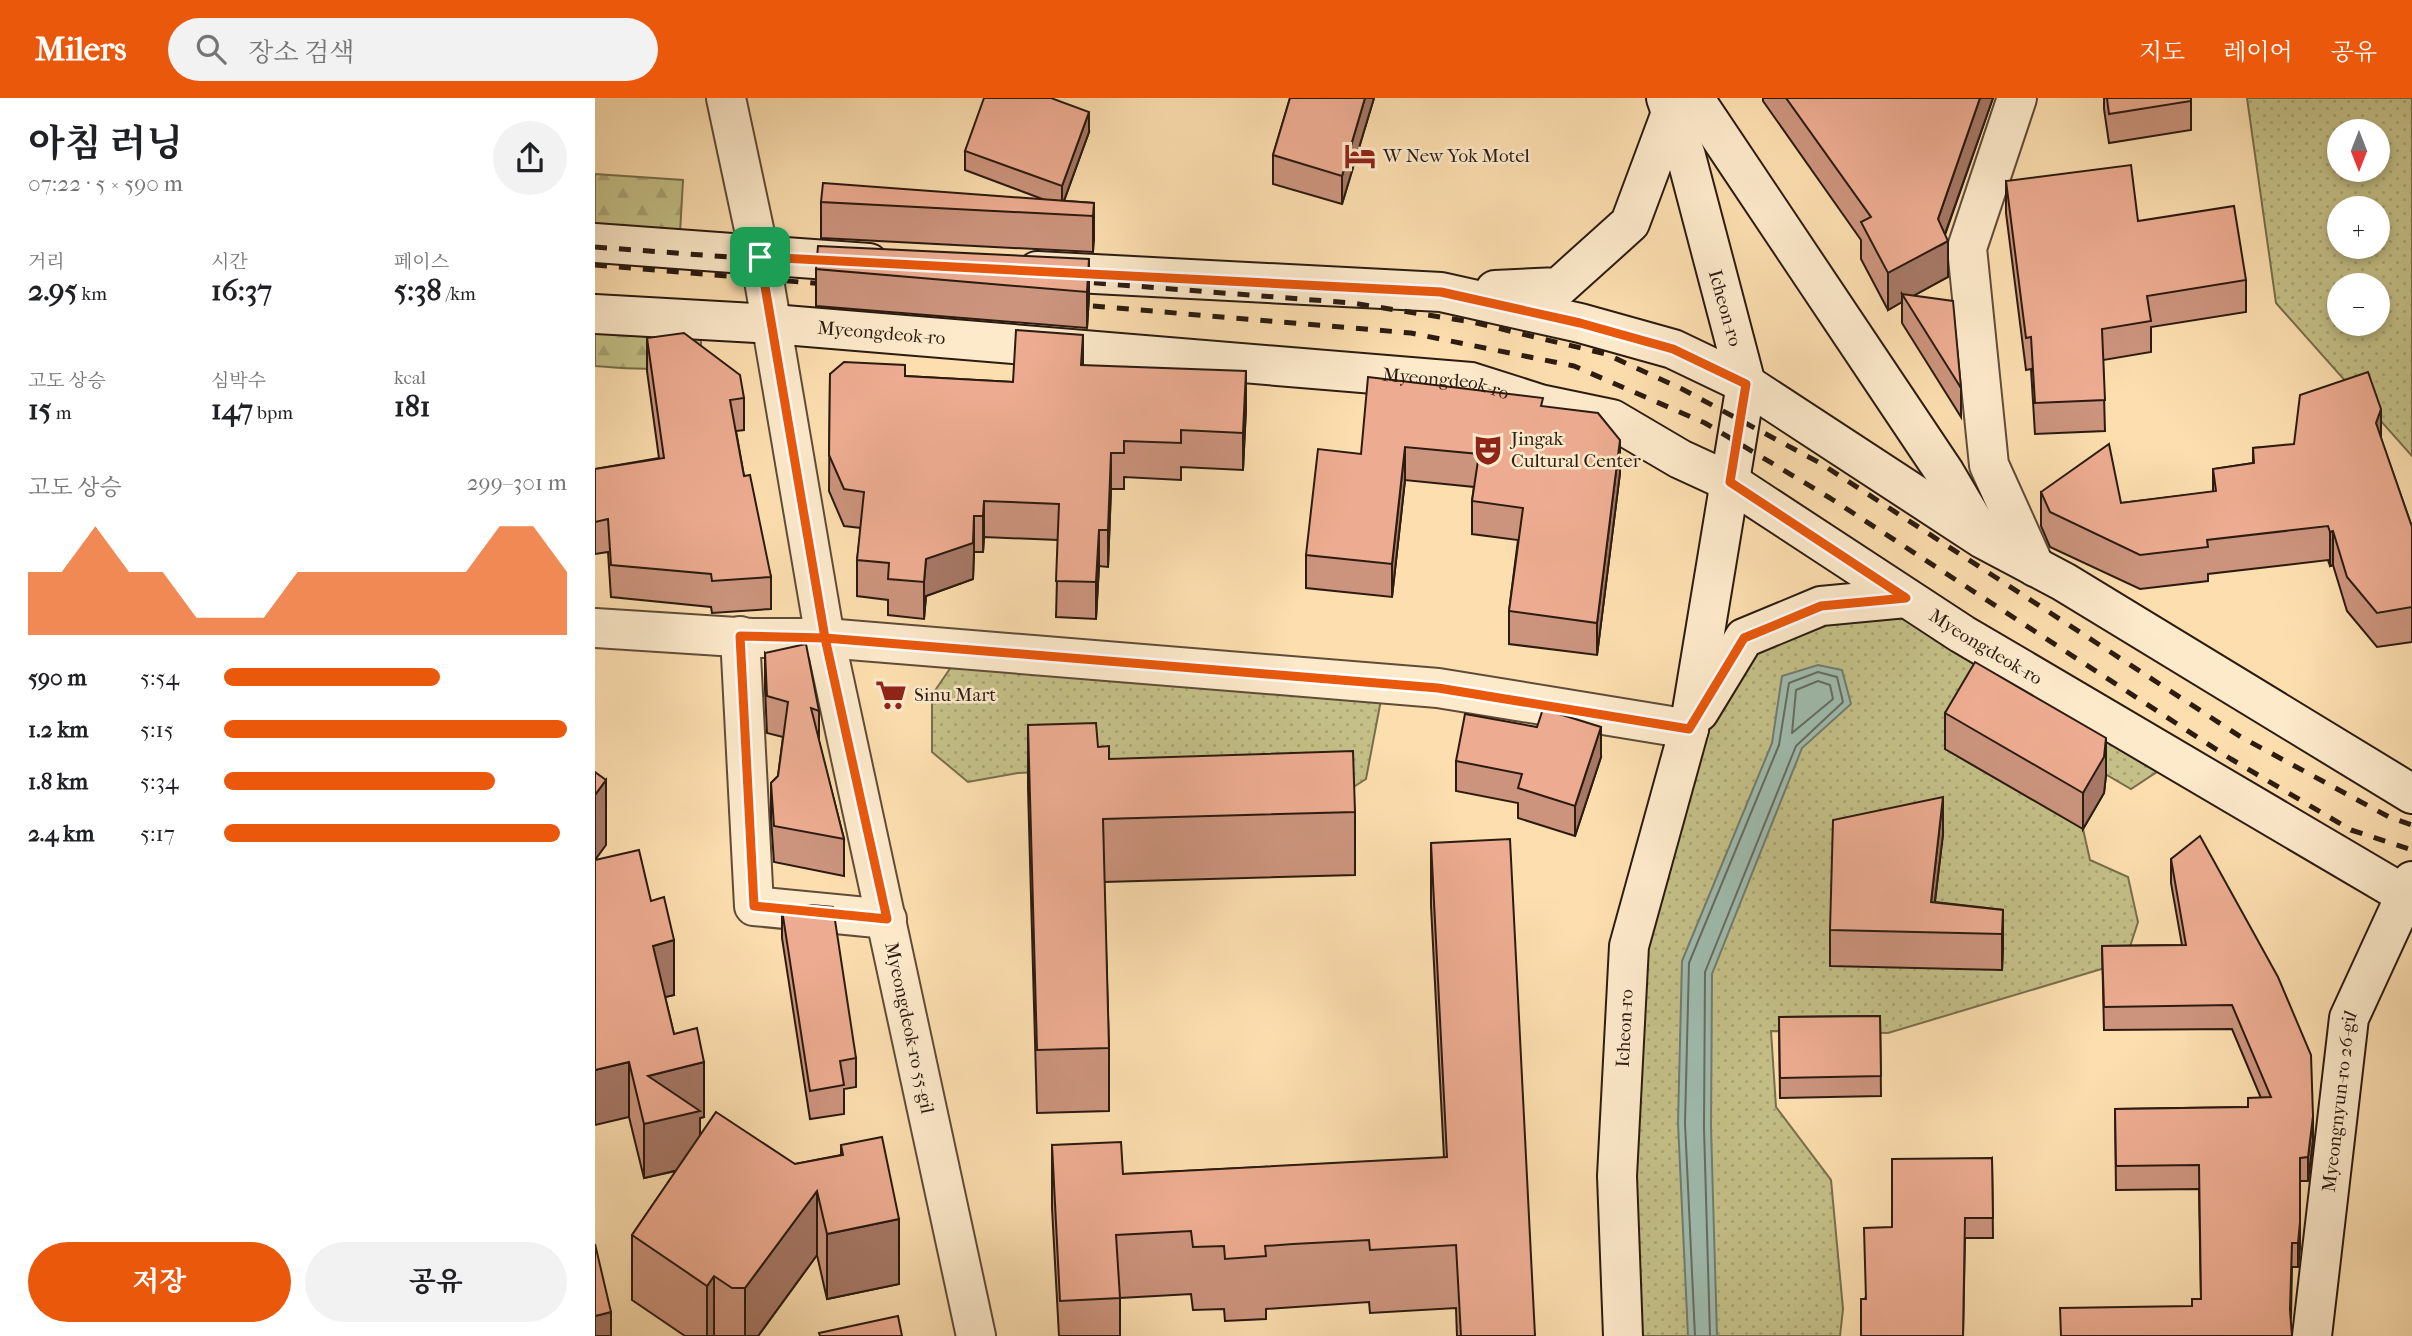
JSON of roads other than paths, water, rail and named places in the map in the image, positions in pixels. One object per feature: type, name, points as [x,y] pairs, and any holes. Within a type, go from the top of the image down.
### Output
[{"type":"main road","name":"Myeongdeok-ro 55-gil","points":[[726,98],[760,257],[825,638],[976,1336]]},
{"type":"main road","points":[[2017,98],[1967,248],[1989,465],[2035,567]]},
{"type":"main road","points":[[1677,103],[1945,473],[1983,539]]},
{"type":"main road","points":[[996,269],[1441,292],[1559,287],[1630,223],[1677,103]]},
{"type":"main road","name":"Icheon-ro","points":[[1623,1336],[1617,1176],[1629,946],[1689,729],[1746,384],[1677,103]]},
{"type":"main road","points":[[595,243],[760,257],[899,264]]},
{"type":"main road","points":[[1441,292],[1580,323],[1673,349],[1746,384],[1983,539],[2035,567],[2412,794]]},
{"type":"main road","name":"Myeongdeok-ro","points":[[595,314],[772,324],[1471,382],[1540,404],[1612,419],[1680,459],[1730,482],[1962,634],[2410,892]]},
{"type":"main road","points":[[595,628],[825,638],[1438,688],[1689,729],[1744,638],[1821,606],[1906,598]]},
{"type":"main road","points":[[740,636],[754,906],[887,919]]},
{"type":"main road","name":"Myeongnyun-ro 26-gil","points":[[2312,1336],[2349,1018],[2410,892]]},
{"type":"water","points":[[1818,665],[1842,670],[1851,704],[1802,748],[1712,974],[1711,1128],[1717,1336],[1688,1336],[1678,1123],[1682,961],[1772,743],[1782,676]]},
{"type":"railway","points":[[595,247],[836,265]]},
{"type":"railway","points":[[595,265],[836,285]]},
{"type":"railway","points":[[1070,281],[1352,303],[1472,322],[1606,354],[1682,389],[1820,463],[2241,737],[2389,817],[2412,825]]},
{"type":"railway","points":[[1069,304],[1411,333],[1574,366],[1705,423],[1830,498],[2231,759],[2351,830],[2412,850]]},
{"type":"place","name":"W New Yok Motel","points":[[1360,156]]},
{"type":"place","name":"Jingak Cultural Center","points":[[1488,450]]},
{"type":"place","name":"Sinu Mart","points":[[891,695]]}]
